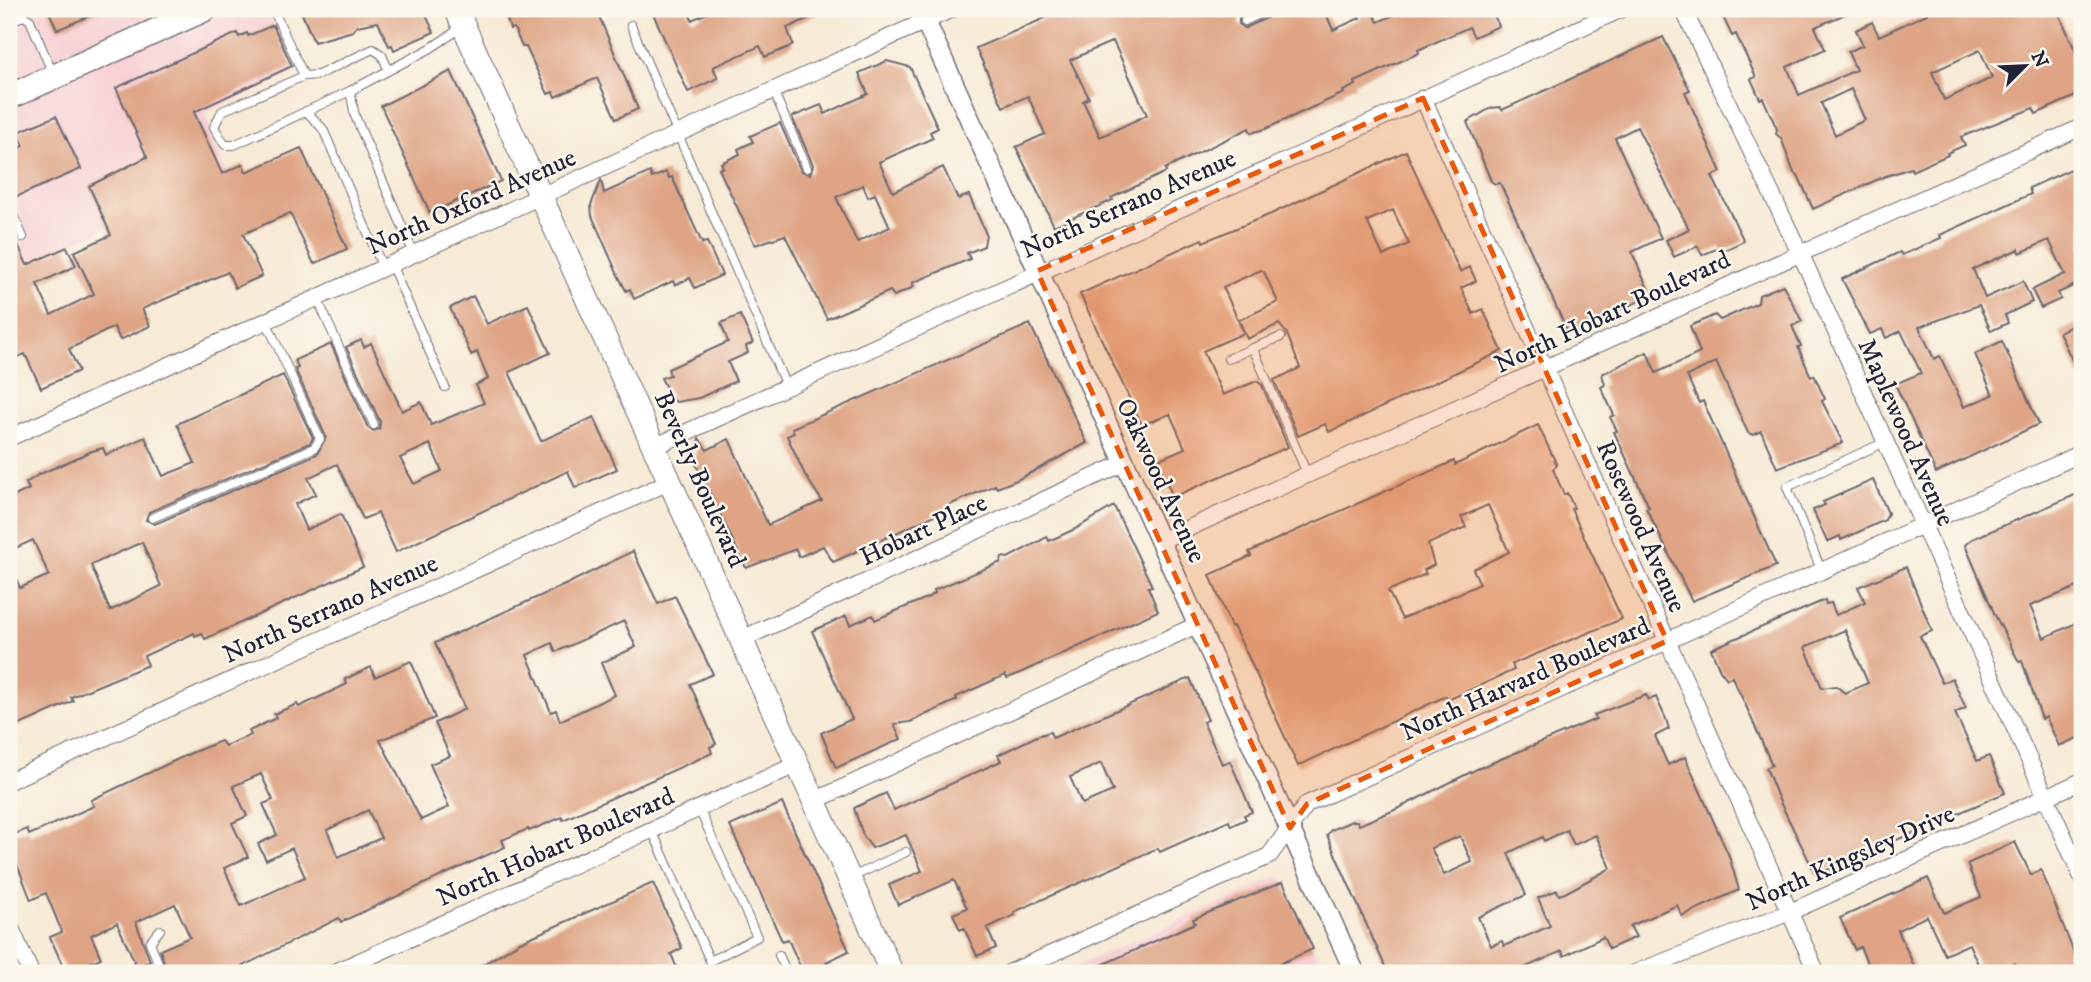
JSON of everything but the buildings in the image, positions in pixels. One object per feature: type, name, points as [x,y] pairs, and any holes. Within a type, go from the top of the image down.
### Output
[{"type":"main road","points":[[9,97],[205,9]]},
{"type":"main road","name":"Beverly Boulevard","points":[[460,17],[892,973]]},
{"type":"street","name":"North Oxford Avenue","points":[[9,438],[678,134],[923,15],[952,9]]},
{"type":"street","name":"North Serrano Avenue","points":[[656,446],[1037,271],[1622,9]]},
{"type":"street","name":"Maplewood Avenue","points":[[1683,9],[1800,253],[2082,877]]},
{"type":"street","name":"Oakwood Avenue","points":[[923,15],[1355,973]]},
{"type":"street","name":"Rosewood Avenue","points":[[1423,98],[1817,973]]},
{"type":"street","name":"North Hobart Boulevard","points":[[1161,540],[2082,127]]},
{"type":"street","name":"North Harvard Boulevard","points":[[1009,973],[1269,856],[1307,804],[2082,453]]},
{"type":"street","name":"Hobart Place","points":[[742,639],[1124,463]]},
{"type":"street","name":"North Serrano Avenue","points":[[9,781],[671,481]]},
{"type":"street","points":[[814,801],[1199,624]]},
{"type":"street","name":"North Hobart Boulevard","points":[[333,973],[798,764]]},
{"type":"street","name":"North Kingsley Drive","points":[[1635,973],[1790,912],[2082,780]]},
{"type":"street","points":[[9,924],[31,973]]},
{"type":"lane","points":[[273,9],[304,76]]},
{"type":"lane","points":[[1245,21],[1270,9]]},
{"type":"lane","points":[[9,21],[24,16],[30,20],[55,76]]},
{"type":"lane","points":[[388,69],[382,55],[373,49],[318,75],[304,76],[222,111],[214,127],[225,145],[234,145],[350,91],[431,48],[460,17]]},
{"type":"lane","points":[[631,25],[786,386]]},
{"type":"lane","points":[[773,90],[807,168]]},
{"type":"lane","points":[[350,91],[355,116],[414,254]]},
{"type":"lane","points":[[306,111],[323,129],[445,387]]},
{"type":"lane","points":[[9,206],[23,237]]},
{"type":"lane","points":[[317,298],[374,425]]},
{"type":"lane","points":[[152,518],[314,448],[320,439],[266,321]]},
{"type":"lane","points":[[1228,359],[1281,337]]},
{"type":"lane","points":[[1253,348],[1308,476]]},
{"type":"lane","points":[[1822,572],[1787,487],[1885,442]]},
{"type":"lane","points":[[652,830],[710,961],[757,937],[699,808]]},
{"type":"lane","points":[[849,878],[906,852]]},
{"type":"lane","points":[[160,930],[150,942],[162,973]]},
{"type":"lane","points":[[779,955],[787,973]]},
{"type":"highlighted area","points":[[1423,98],[1667,641],[1307,804],[1290,828],[1037,271]]},
{"type":"shaded area","points":[[9,9],[266,9],[296,72],[204,113],[228,173],[9,271]]},
{"type":"shaded area","points":[[1281,876],[1324,973],[1062,973]]}]
